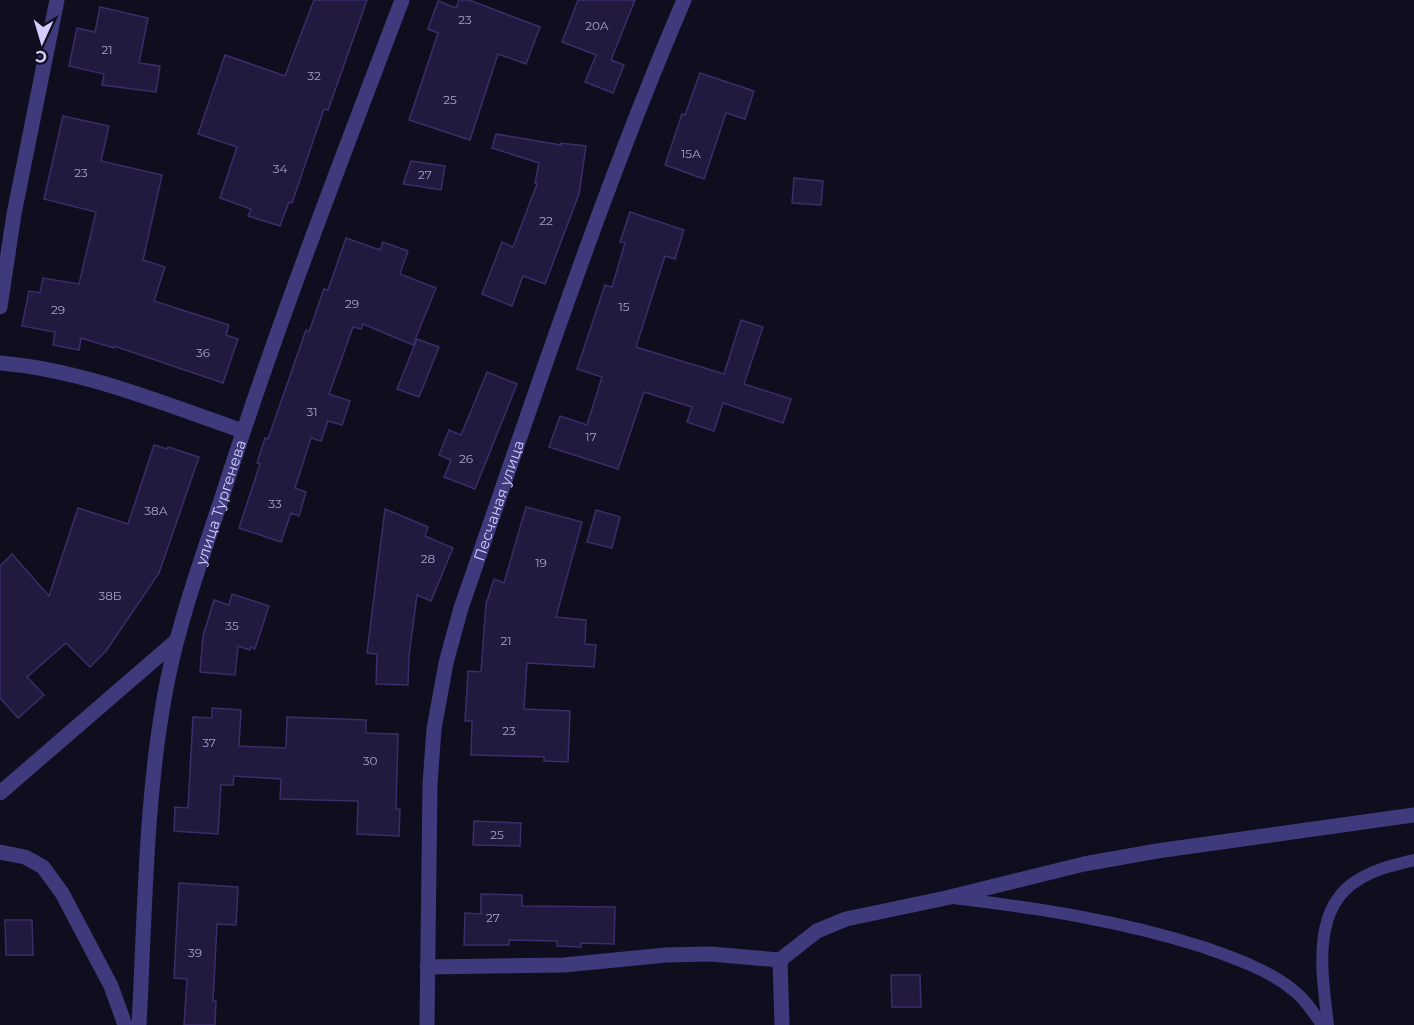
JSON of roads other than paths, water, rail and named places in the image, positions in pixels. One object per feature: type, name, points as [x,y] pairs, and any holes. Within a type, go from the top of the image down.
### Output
[{"type":"street","points":[[0,307],[15,214],[57,0]]},
{"type":"street","name":"улица Тургенева","points":[[139,1025],[152,795],[164,699],[176,641],[243,431],[402,0]]},
{"type":"street","name":"Песчаная улица","points":[[427,1025],[430,784],[434,740],[446,663],[465,597],[614,170],[684,0]]},
{"type":"street","points":[[0,363],[37,368],[112,387],[243,431]]},
{"type":"street","points":[[0,793],[176,641]]},
{"type":"street","points":[[427,967],[564,965],[666,955],[710,954],[780,960],[817,931],[846,919],[946,898],[1084,864],[1157,850],[1414,815]]},
{"type":"street","points":[[0,852],[25,857],[43,867],[62,893],[111,986],[125,1025]]},
{"type":"street","points":[[780,960],[782,1025]]},
{"type":"lane","points":[[1328,1025],[1322,960],[1327,923],[1333,905],[1355,881],[1372,872],[1414,860]]},
{"type":"lane","points":[[946,898],[1026,907],[1124,926],[1166,936],[1232,957],[1263,970],[1294,990],[1322,1025]]}]
